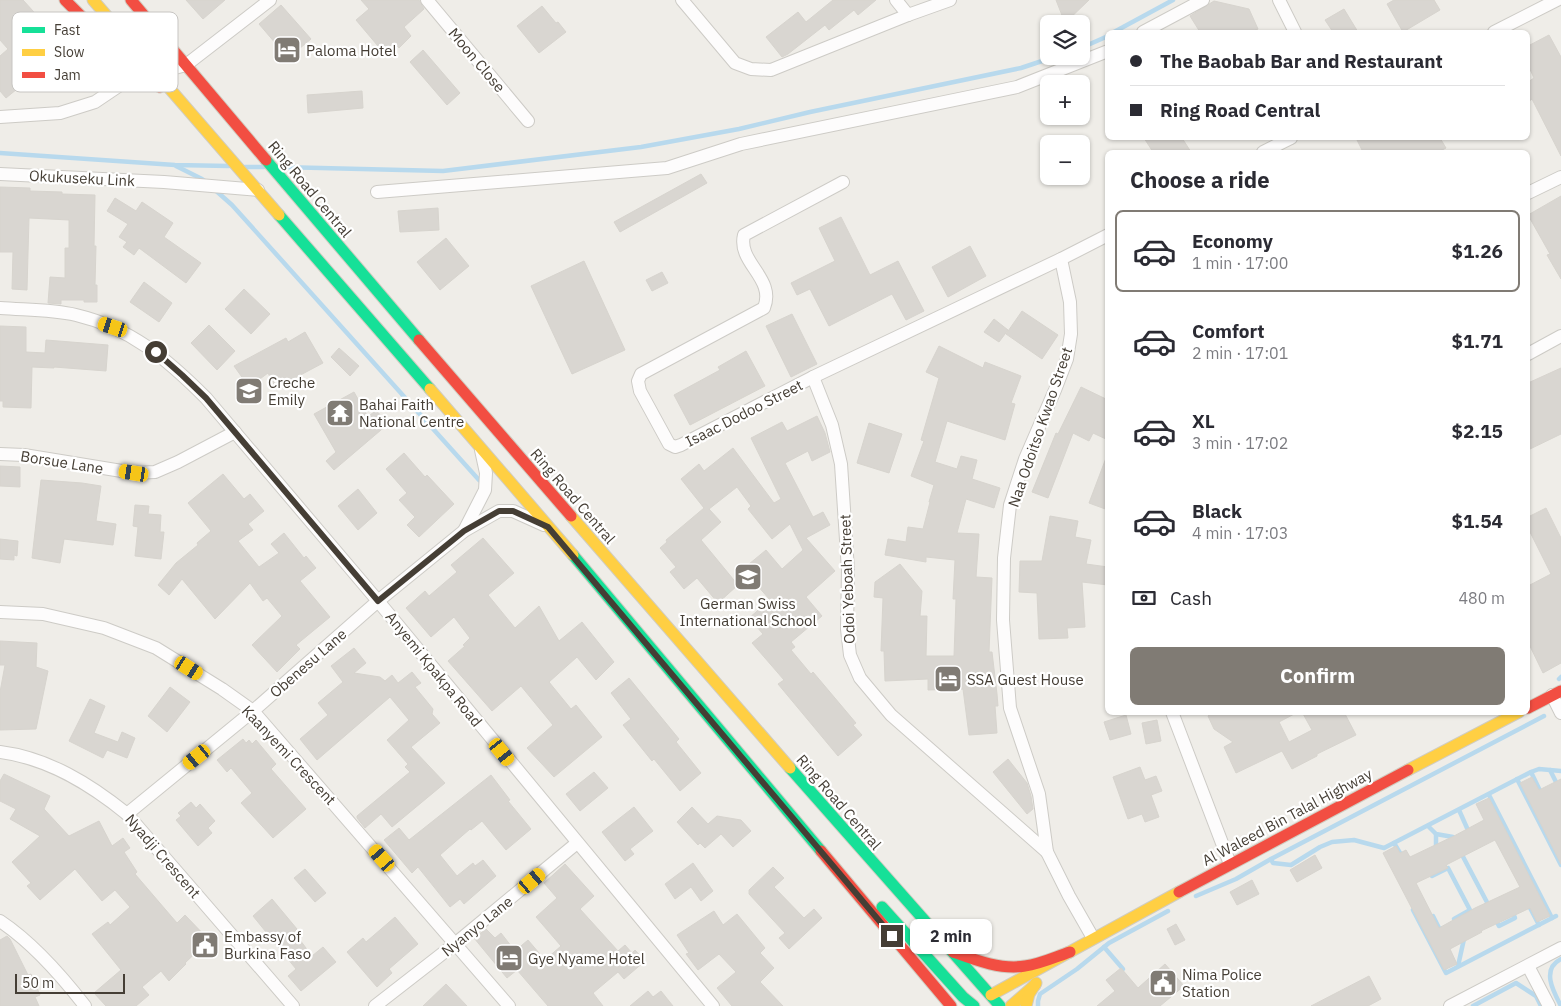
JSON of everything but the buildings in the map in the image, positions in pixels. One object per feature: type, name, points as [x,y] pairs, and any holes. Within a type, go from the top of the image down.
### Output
[{"type":"main road","points":[[65,0],[77,12]]},
{"type":"main road","points":[[93,0],[103,12]]},
{"type":"main road","name":"Ring Road Central","points":[[131,0],[141,12]]},
{"type":"main road","name":"Ring Road Central","points":[[178,56],[360,272],[717,685],[951,951],[990,1000],[1000,1006]]},
{"type":"main road","points":[[168,92],[177,98]]},
{"type":"main road","points":[[172,92],[481,448],[951,1006]]},
{"type":"main road","points":[[1530,707],[1556,693]]},
{"type":"main road","name":"Al Waleed Bin Talal Highway","points":[[990,1000],[1093,938],[1513,715]]},
{"type":"main road","points":[[856,894],[872,900],[887,911],[963,997],[974,1006]]},
{"type":"main road","points":[[951,951],[989,963],[1022,967],[1070,952]]},
{"type":"main road","name":"Al Waleed Bin Talal Highway","points":[[1011,1006],[1070,952]]},
{"type":"main road","points":[[1026,1006],[1029,994],[1036,983]]},
{"type":"street","points":[[178,67],[186,65],[270,0]]},
{"type":"street","name":"Moon Close","points":[[427,0],[528,121]]},
{"type":"street","points":[[682,0],[735,63],[751,69],[771,70],[950,0]]},
{"type":"street","points":[[896,0],[908,15]]},
{"type":"street","points":[[1147,30],[1203,0]]},
{"type":"street","points":[[1279,0],[1294,30]]},
{"type":"street","points":[[1498,30],[1559,0]]},
{"type":"street","points":[[377,192],[667,168],[741,144],[1016,87],[1105,52]]},
{"type":"street","points":[[0,117],[60,113],[95,102],[110,92]]},
{"type":"street","points":[[1267,150],[1287,140]]},
{"type":"street","name":"Okukuseku Link","points":[[0,174],[228,186],[254,185]]},
{"type":"street","points":[[1530,193],[1561,177]]},
{"type":"street","name":"Isaac Dodoo Street","points":[[843,182],[744,235],[742,243],[744,251],[765,287],[768,298],[764,308],[640,374],[638,381],[640,391],[669,444],[675,447],[813,377],[1105,237]]},
{"type":"street","name":"Naa Odoitso Kwao Street","points":[[1061,259],[1070,302],[1071,334],[1067,359],[1025,459],[1010,505],[1004,558],[1004,620],[1010,708],[1039,794],[1047,852],[1093,938]]},
{"type":"street","name":"Anyemi Kpakpa Road","points":[[0,308],[76,315],[113,327],[141,341],[206,398],[378,601],[712,1006]]},
{"type":"street","points":[[1530,353],[1561,336]]},
{"type":"street","name":"Odoi Yeboah Street","points":[[813,377],[832,425],[841,464],[848,570],[847,630],[850,655],[860,678],[891,715],[1047,852]]},
{"type":"street","name":"Borsue Lane","points":[[0,454],[24,455],[134,473],[155,472],[235,432]]},
{"type":"street","name":"Obenesu Lane","points":[[464,531],[485,490],[486,473],[481,448]]},
{"type":"street","name":"Obenesu Lane","points":[[127,814],[253,711],[378,601],[464,531],[499,511],[513,511],[548,527]]},
{"type":"street","name":"Kaanyemi Crescent","points":[[0,612],[43,614],[104,628],[156,648],[222,689],[253,711],[510,1006]]},
{"type":"street","points":[[1556,693],[1561,713]]},
{"type":"street","points":[[1173,715],[1230,864]]},
{"type":"street","name":"Nyadji Crescent","points":[[0,752],[52,765],[101,793],[127,814],[293,1006]]},
{"type":"street","name":"Nyanyo Lane","points":[[375,1006],[456,944],[577,843]]},
{"type":"street","points":[[0,921],[13,930],[65,981],[85,1006]]},
{"type":"street","points":[[1450,1006],[1561,948]]},
{"type":"street","points":[[1528,966],[1549,1006]]},
{"type":"waterway","points":[[1118,30],[1173,0]]},
{"type":"waterway","points":[[1090,44],[1105,37]]},
{"type":"waterway","points":[[280,167],[443,171],[641,147],[739,129],[810,112],[1021,68],[1040,62]]},
{"type":"waterway","points":[[0,153],[175,165],[229,166]]},
{"type":"waterway","points":[[176,166],[206,182]]},
{"type":"waterway","points":[[245,167],[264,167]]},
{"type":"waterway","points":[[214,189],[232,205],[479,480]]},
{"type":"waterway","points":[[1196,896],[1236,879],[1544,716]]},
{"type":"waterway","points":[[1271,859],[1273,863],[1291,865],[1320,847],[1332,842],[1354,840],[1384,848],[1531,772],[1539,769],[1561,771]]},
{"type":"waterway","points":[[1550,770],[1561,792]]},
{"type":"waterway","points":[[1531,772],[1542,795]]},
{"type":"waterway","points":[[1517,779],[1561,865]]},
{"type":"waterway","points":[[1489,795],[1552,918]]},
{"type":"waterway","points":[[1459,810],[1467,828]]},
{"type":"waterway","points":[[1428,826],[1436,834],[1453,837],[1454,840]]},
{"type":"waterway","points":[[1436,834],[1436,845]]},
{"type":"waterway","points":[[1394,843],[1403,858]]},
{"type":"waterway","points":[[1460,851],[1489,906]]},
{"type":"waterway","points":[[1430,872],[1432,876],[1448,868],[1470,910],[1454,919],[1457,925]]},
{"type":"waterway","points":[[1528,904],[1539,925]]},
{"type":"waterway","points":[[1413,910],[1446,973],[1556,916]]},
{"type":"waterway","points":[[1038,1006],[1040,994],[1077,969],[1109,943],[1168,911]]},
{"type":"waterway","points":[[1496,920],[1499,926],[1515,918],[1512,911]]},
{"type":"waterway","points":[[1433,916],[1441,932]]},
{"type":"waterway","points":[[1458,966],[1463,936]]},
{"type":"waterway","points":[[1104,947],[1123,969]]},
{"type":"waterway","points":[[1561,959],[1551,968],[1550,981],[1561,1006]]},
{"type":"waterway","points":[[1473,1006],[1516,983],[1536,996],[1541,1006]]},
{"type":"traffic: fast","points":[[266,160],[419,340]]},
{"type":"traffic: fast","points":[[279,215],[430,389]]},
{"type":"traffic: fast","points":[[573,555],[821,851]]},
{"type":"traffic: fast","points":[[790,768],[1000,1006]]},
{"type":"traffic: fast","points":[[882,907],[963,997],[974,1006]]},
{"type":"traffic: slow","points":[[93,0],[103,12]]},
{"type":"traffic: slow","points":[[173,92],[279,215]]},
{"type":"traffic: slow","points":[[430,389],[573,555]]},
{"type":"traffic: slow","points":[[571,516],[790,768]]},
{"type":"traffic: slow","points":[[1408,770],[1513,715]]},
{"type":"traffic: slow","points":[[991,995],[1179,892]]},
{"type":"traffic: slow","points":[[1026,1006],[1029,994],[1036,983]]},
{"type":"traffic: slow","points":[[1011,1006],[1035,985]]},
{"type":"traffic: jam","points":[[65,0],[77,12]]},
{"type":"traffic: jam","points":[[131,0],[141,12]]},
{"type":"traffic: jam","points":[[178,56],[266,160]]},
{"type":"traffic: jam","points":[[419,340],[571,516]]},
{"type":"traffic: jam","points":[[1530,707],[1561,691]]},
{"type":"traffic: jam","points":[[1179,892],[1408,770]]},
{"type":"traffic: jam","points":[[821,851],[951,1006]]},
{"type":"traffic: jam","points":[[953,952],[988,964],[1007,967],[1037,964],[1070,952]]},
{"type":"place","name":"Paloma Hotel","points":[[287,50]]},
{"type":"place","name":"Creche Emily","points":[[249,391]]},
{"type":"place","name":"Bahai Faith National Centre","points":[[340,413]]},
{"type":"place","name":"German Swiss International School","points":[[748,577]]},
{"type":"place","name":"SSA Guest House","points":[[948,679]]},
{"type":"place","name":"Embassy of Burkina Faso","points":[[205,945]]},
{"type":"place","name":"Gye Nyame Hotel","points":[[509,958]]},
{"type":"place","name":"Nima Police Station","points":[[1163,983]]},
{"type":"route","points":[[156,352],[206,398],[378,601],[464,531],[499,511],[513,511],[548,527],[892,936]]}]
